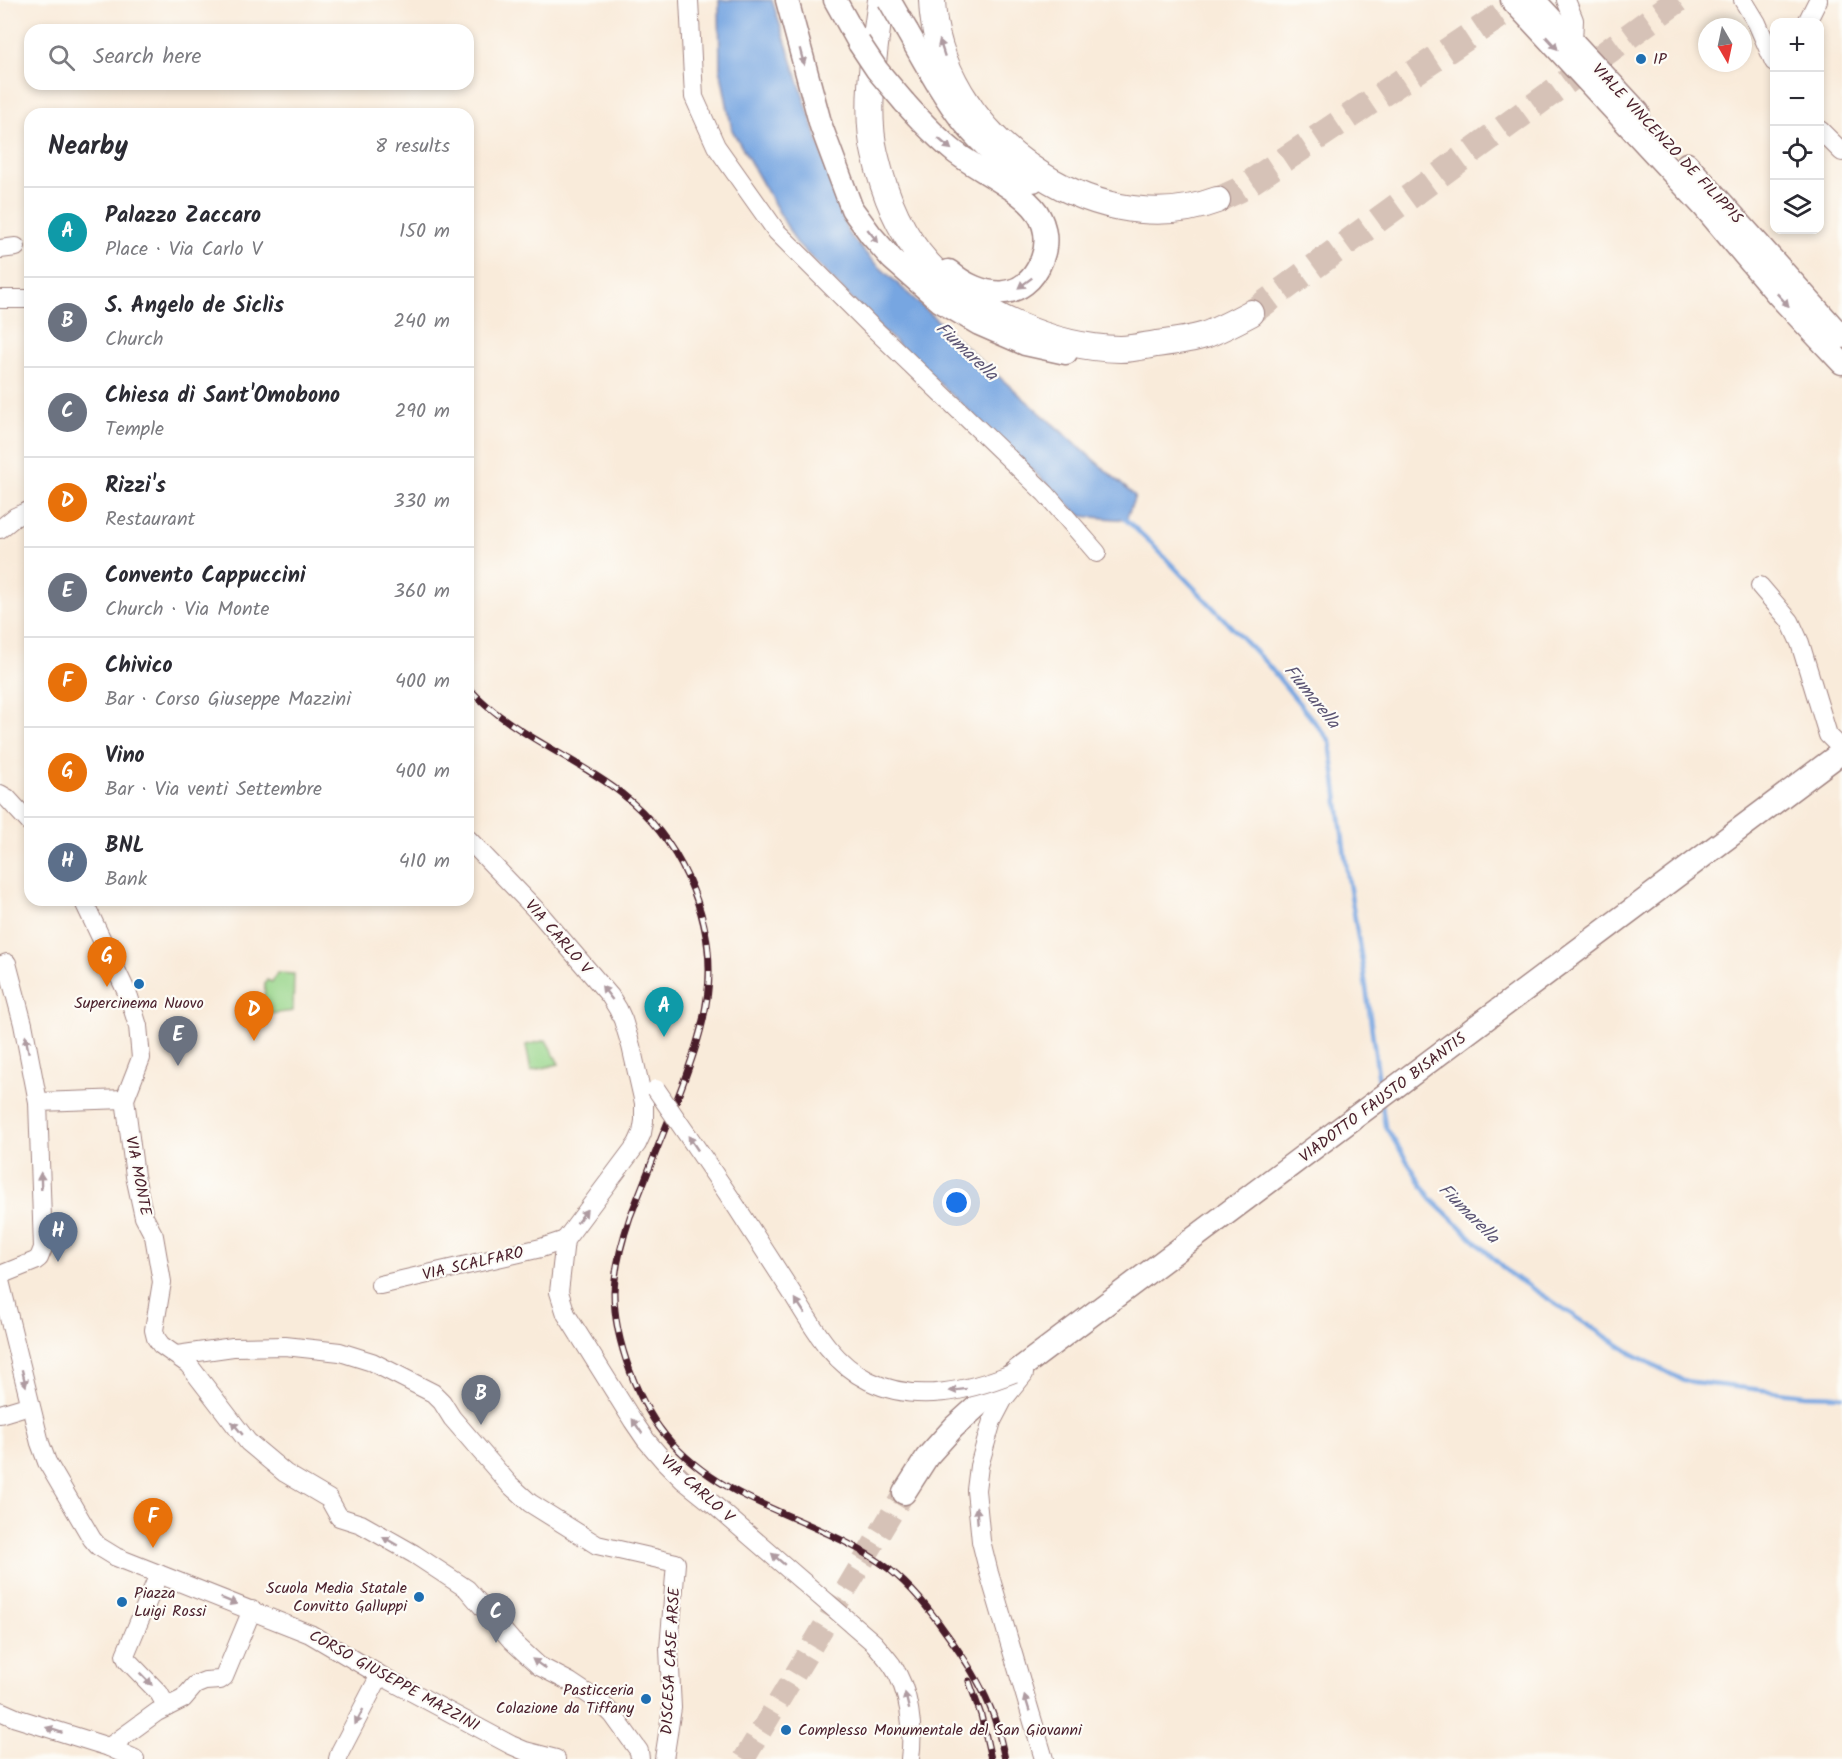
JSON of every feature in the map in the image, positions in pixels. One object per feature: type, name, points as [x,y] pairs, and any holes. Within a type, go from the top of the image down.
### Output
[{"type":"highway","points":[[881,0],[875,46],[871,113],[874,152],[886,191],[915,248],[948,283],[975,303],[1002,317],[1052,337],[1098,347],[1121,349],[1140,347],[1203,335],[1251,313]]},
{"type":"highway","points":[[932,0],[940,45],[948,68],[972,110],[1018,160],[1057,184],[1094,200],[1119,207],[1159,212],[1209,203]]},
{"type":"main road","points":[[787,0],[821,126],[852,209],[892,259],[940,302],[979,324],[1025,344],[1098,357],[1156,354],[1203,335]]},
{"type":"main road","points":[[836,0],[859,43],[877,70],[903,102],[937,137],[1022,197],[1035,209],[1045,229],[1045,247],[1039,267],[1027,283],[1013,291],[1000,293],[982,290],[961,280],[941,264],[931,252],[908,215],[890,169],[881,131],[882,95],[890,0]]},
{"type":"main road","points":[[890,0],[940,89],[969,130],[984,146],[1025,176],[1073,200],[1116,213],[1138,216],[1160,215],[1209,203]]},
{"type":"main road","name":"VIALE VINCENZO DE FILIPPIS","points":[[1512,0],[1842,337]]},
{"type":"main road","name":"VIALE VINCENZO DE FILIPPIS","points":[[1534,0],[1712,203],[1777,294],[1842,363]]},
{"type":"main road","points":[[1712,203],[1806,280],[1842,318]]},
{"type":"main road","name":"VIADOTTO FAUSTO BISANTIS","points":[[904,1493],[927,1457],[954,1427],[1014,1373],[1815,773],[1842,750]]},
{"type":"street","points":[[689,0],[694,97],[716,146],[777,232],[1046,494],[1097,553]]},
{"type":"street","points":[[1566,0],[1574,20],[1573,42]]},
{"type":"street","points":[[1743,0],[1757,23],[1770,53]]},
{"type":"street","points":[[1809,18],[1818,0]]},
{"type":"street","points":[[1824,134],[1842,152]]},
{"type":"street","points":[[0,299],[24,298]]},
{"type":"street","points":[[0,529],[24,513]]},
{"type":"street","points":[[1760,586],[1790,621],[1800,643],[1828,735],[1842,750]]},
{"type":"street","points":[[0,794],[7,798],[24,816]]},
{"type":"street","name":"VIA CARLO V","points":[[474,844],[540,914],[610,996],[623,1020],[631,1046]]},
{"type":"street","points":[[38,1102],[124,1099],[141,1058],[138,1026],[129,997],[86,906]]},
{"type":"street","points":[[0,1275],[35,1262],[44,1248],[38,1102],[23,1024],[4,965]]},
{"type":"street","points":[[631,1046],[656,1089],[820,1336],[842,1364],[870,1382],[889,1388],[927,1394],[970,1389],[1014,1373]]},
{"type":"street","points":[[565,1240],[637,1144],[643,1127],[644,1103],[631,1046]]},
{"type":"street","name":"VIA MONTE","points":[[124,1099],[135,1176],[144,1217],[154,1236],[162,1282],[154,1330],[159,1342],[177,1355]]},
{"type":"street","name":"VIA CARLO V","points":[[565,1240],[560,1292],[566,1314],[633,1421],[646,1440],[683,1480],[874,1643],[893,1666],[902,1684],[911,1723],[912,1742],[909,1759]]},
{"type":"street","name":"VIA SCALFARO","points":[[380,1285],[541,1248],[565,1240]]},
{"type":"street","name":"CORSO GIUSEPPE MAZZINI","points":[[0,1281],[30,1405],[47,1462],[92,1539],[107,1552],[310,1634],[523,1755],[556,1759]]},
{"type":"street","name":"DISCESA CASE ARSE","points":[[177,1355],[233,1347],[285,1346],[340,1352],[372,1362],[433,1393],[518,1494],[530,1503],[597,1545],[676,1563],[669,1649],[672,1708],[664,1759]]},
{"type":"street","points":[[1044,1759],[981,1541],[976,1490],[979,1466],[992,1421],[1003,1400],[1024,1374],[1052,1346]]},
{"type":"street","points":[[177,1355],[196,1373],[248,1442],[285,1473],[329,1499],[339,1517],[361,1524],[466,1589],[512,1641],[539,1666],[570,1682],[600,1702],[613,1715],[639,1751],[640,1759]]},
{"type":"street","points":[[0,1414],[30,1405]]},
{"type":"street","points":[[159,1574],[125,1655],[127,1660],[159,1693],[167,1707]]},
{"type":"street","points":[[109,1747],[167,1707],[183,1699],[195,1685],[205,1681],[220,1680],[224,1677],[252,1610]]},
{"type":"street","points":[[338,1759],[380,1675]]},
{"type":"street","points":[[0,1711],[109,1747],[135,1759]]},
{"type":"green space","points":[[277,973],[294,974],[293,1011],[263,1015],[265,984],[267,980],[272,982]]},
{"type":"green space","points":[[546,1040],[559,1064],[531,1071],[526,1045]]},
{"type":"water","points":[[719,0],[772,0],[848,233],[870,258],[981,361],[1135,496],[1126,520],[1081,516],[874,322],[796,242],[732,130],[720,68]]},
{"type":"waterway","name":"Fiumarella","points":[[1122,516],[1152,544],[1268,665],[1330,741],[1380,1089]]},
{"type":"waterway","name":"Fiumarella","points":[[1382,1106],[1385,1126],[1431,1199],[1510,1274],[1631,1353],[1684,1381],[1805,1395],[1842,1396]]},
{"type":"tunnel","points":[[1217,200],[1239,190],[1523,0]]},
{"type":"tunnel","points":[[1251,313],[1678,0]]},
{"type":"tunnel","points":[[744,1759],[904,1493]]},
{"type":"railway","points":[[474,693],[503,718],[602,779],[642,811],[675,854],[688,878],[700,909],[707,939],[709,967],[708,994],[703,1021],[674,1107],[630,1217],[616,1273],[614,1292],[618,1331],[638,1391],[648,1410],[671,1442],[703,1470],[739,1493],[854,1546],[889,1569],[905,1583],[933,1615],[976,1678],[999,1732],[1005,1759]]},
{"type":"railway","points":[[969,1681],[981,1715],[991,1759]]},
{"type":"place","name":"IP","points":[[1641,59]]},
{"type":"place","name":"Supercinema Nuovo","points":[[139,984]]},
{"type":"place","name":"Vino","points":[[107,987]]},
{"type":"place","name":"Palazzo Zaccaro","points":[[664,1037]]},
{"type":"place","name":"Rizzi's","points":[[254,1041]]},
{"type":"place","name":"Convento Cappuccini","points":[[178,1066]]},
{"type":"place","name":"BNL","points":[[58,1262]]},
{"type":"place","name":"S. Angelo de Siclis","points":[[481,1425]]},
{"type":"place","name":"Chivico","points":[[153,1548]]},
{"type":"place","name":"Scuola Media Statale Convitto Galluppi","points":[[419,1597]]},
{"type":"place","name":"Piazza Luigi Rossi","points":[[122,1602]]},
{"type":"place","name":"Chiesa di Sant'Omobono","points":[[496,1643]]},
{"type":"place","name":"Pasticceria Colazione da Tiffany","points":[[646,1699]]},
{"type":"place","name":"Complesso Monumentale del San Giovanni","points":[[786,1730]]}]
